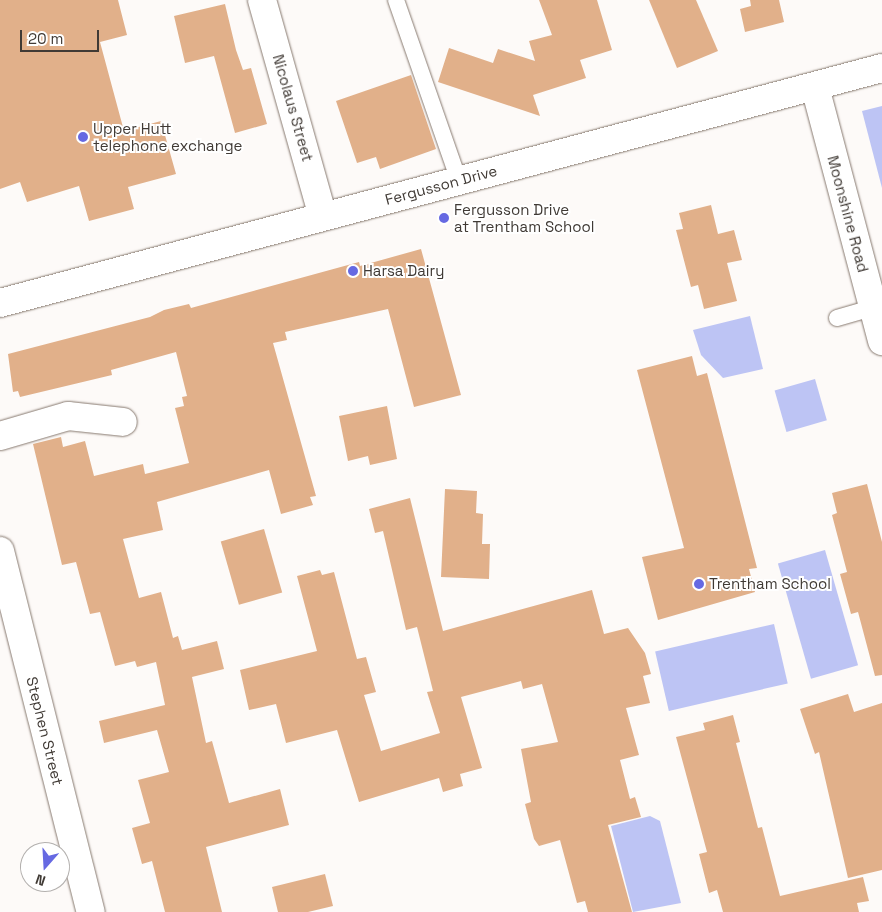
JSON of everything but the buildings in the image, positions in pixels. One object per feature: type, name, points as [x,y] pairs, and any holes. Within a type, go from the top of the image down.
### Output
[{"type":"street","name":"Nicolaus Street","points":[[262,0],[323,217]]},
{"type":"street","name":"Fergusson Drive","points":[[0,303],[882,68]]},
{"type":"street","name":"Moonshine Road","points":[[815,87],[882,341]]},
{"type":"street","points":[[0,436],[68,416],[123,422]]},
{"type":"street","name":"Stephen Street","points":[[0,551],[91,912]]},
{"type":"lane","points":[[396,0],[459,181]]},
{"type":"lane","points":[[838,318],[873,308]]},
{"type":"shaded area","points":[[882,106],[882,188],[862,111]]},
{"type":"shaded area","points":[[750,316],[763,369],[723,378],[701,355],[693,330]]},
{"type":"shaded area","points":[[815,379],[827,420],[786,432],[775,391]]},
{"type":"shaded area","points":[[825,550],[858,665],[811,679],[778,564]]},
{"type":"shaded area","points":[[774,624],[788,683],[669,711],[655,651]]},
{"type":"shaded area","points":[[650,816],[660,821],[681,903],[633,912],[611,826]]},
{"type":"place","name":"Upper Hutt telephone exchange","points":[[83,137]]},
{"type":"place","name":"Fergusson Drive at Trentham School","points":[[444,218]]},
{"type":"place","name":"Harsa Dairy","points":[[353,271]]},
{"type":"place","name":"Trentham School","points":[[699,584]]}]
